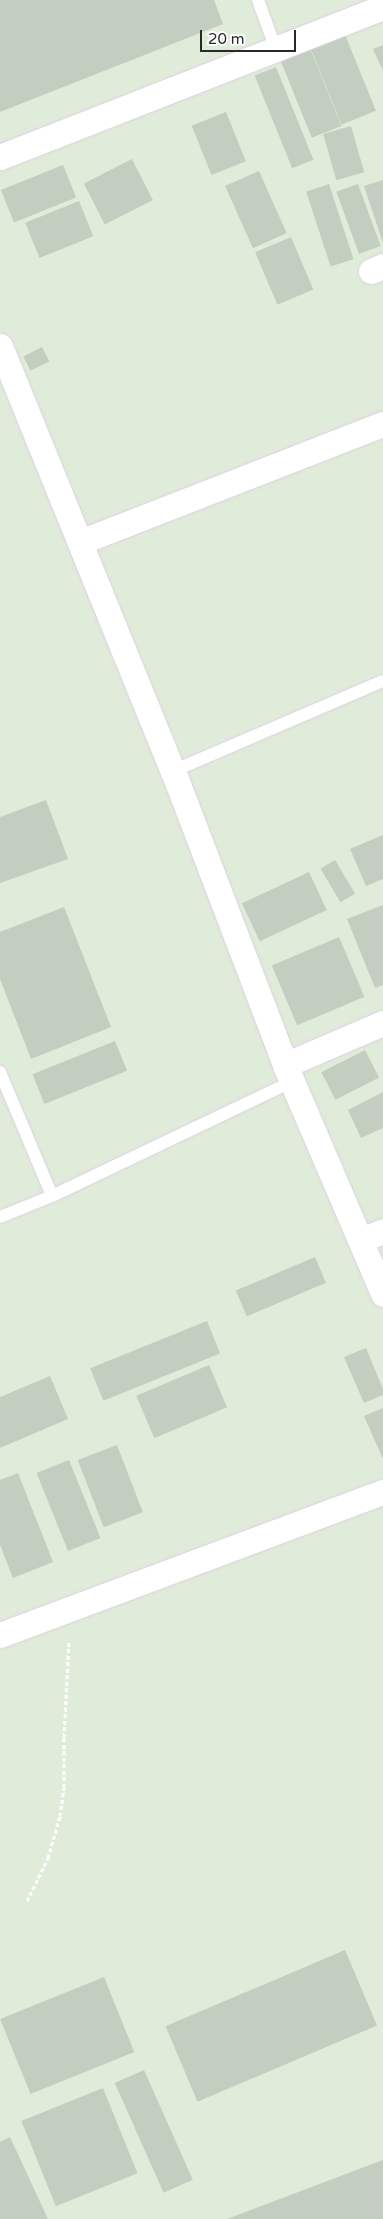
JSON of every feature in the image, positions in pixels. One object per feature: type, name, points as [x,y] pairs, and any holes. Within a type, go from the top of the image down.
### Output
[{"type":"street","points":[[0,156],[275,47],[383,7]]},
{"type":"street","points":[[0,346],[173,770],[289,1073],[372,1235],[383,1294]]},
{"type":"street","points":[[80,542],[383,424]]},
{"type":"street","points":[[289,1073],[383,1023]]},
{"type":"street","points":[[0,1636],[383,1492]]},
{"type":"lane","points":[[258,0],[275,47]]},
{"type":"lane","points":[[173,770],[383,681]]},
{"type":"lane","points":[[0,1072],[52,1196]]},
{"type":"lane","points":[[0,1217],[52,1196],[289,1073]]},
{"type":"path","points":[[27,1901],[48,1858],[60,1816],[64,1787],[64,1737],[70,1629],[59,1613]]},
{"type":"building","points":[[0,0],[214,0],[223,24],[0,112]]},
{"type":"building","points":[[344,32],[376,111],[342,125],[310,46]]},
{"type":"building","points":[[383,45],[383,71],[373,49]]},
{"type":"building","points":[[310,48],[341,126],[312,138],[280,60]]},
{"type":"building","points":[[276,67],[313,160],[292,168],[255,76]]},
{"type":"building","points":[[226,112],[246,161],[212,175],[192,126]]},
{"type":"building","points":[[351,126],[364,172],[336,180],[323,134]]},
{"type":"building","points":[[132,159],[153,200],[105,225],[84,184]]},
{"type":"building","points":[[63,165],[76,197],[14,223],[1,190]]},
{"type":"building","points":[[259,171],[287,233],[253,248],[225,186]]},
{"type":"building","points":[[383,180],[383,243],[364,186]]},
{"type":"building","points":[[329,184],[353,259],[331,267],[306,191]]},
{"type":"building","points":[[358,184],[381,246],[359,254],[336,192]]},
{"type":"building","points":[[79,201],[93,236],[39,258],[25,223]]},
{"type":"building","points":[[291,237],[313,289],[277,305],[255,252]]},
{"type":"building","points":[[42,347],[49,361],[31,371],[23,357]]},
{"type":"building","points":[[46,800],[68,859],[0,883],[0,817]]},
{"type":"building","points":[[383,835],[383,879],[366,886],[350,849]]},
{"type":"building","points":[[335,860],[355,893],[341,902],[320,869]]},
{"type":"building","points":[[309,872],[327,910],[260,941],[242,903]]},
{"type":"building","points":[[383,905],[383,985],[375,988],[347,919]]},
{"type":"building","points":[[64,907],[111,1027],[31,1059],[0,979],[0,932]]},
{"type":"building","points":[[339,937],[364,997],[297,1025],[272,966]]},
{"type":"building","points":[[115,1041],[127,1071],[44,1104],[32,1074]]},
{"type":"building","points":[[365,1050],[379,1078],[335,1100],[321,1072]]},
{"type":"building","points":[[383,1092],[383,1128],[361,1138],[348,1110]]},
{"type":"building","points":[[315,1257],[326,1283],[247,1316],[236,1291]]},
{"type":"building","points":[[207,1321],[220,1353],[103,1401],[90,1368]]},
{"type":"building","points":[[366,1348],[383,1389],[383,1395],[364,1403],[344,1357]]},
{"type":"building","points":[[209,1365],[227,1407],[154,1438],[136,1396]]},
{"type":"building","points":[[50,1376],[68,1419],[0,1448],[0,1397]]},
{"type":"building","points":[[383,1408],[383,1459],[364,1416]]},
{"type":"building","points":[[117,1445],[143,1512],[104,1527],[78,1460]]},
{"type":"building","points":[[69,1460],[100,1538],[68,1551],[37,1473]]},
{"type":"building","points":[[18,1473],[53,1562],[13,1578],[0,1545],[0,1480]]},
{"type":"building","points":[[345,1950],[377,2025],[198,2102],[166,2026]]},
{"type":"building","points":[[104,1977],[134,2052],[30,2094],[0,2019]]},
{"type":"building","points":[[144,2070],[193,2180],[164,2193],[115,2083]]},
{"type":"building","points":[[103,2088],[137,2173],[56,2206],[21,2121]]},
{"type":"building","points":[[10,2137],[48,2219],[0,2219],[0,2142]]},
{"type":"building","points":[[383,2160],[383,2219],[227,2219]]}]
